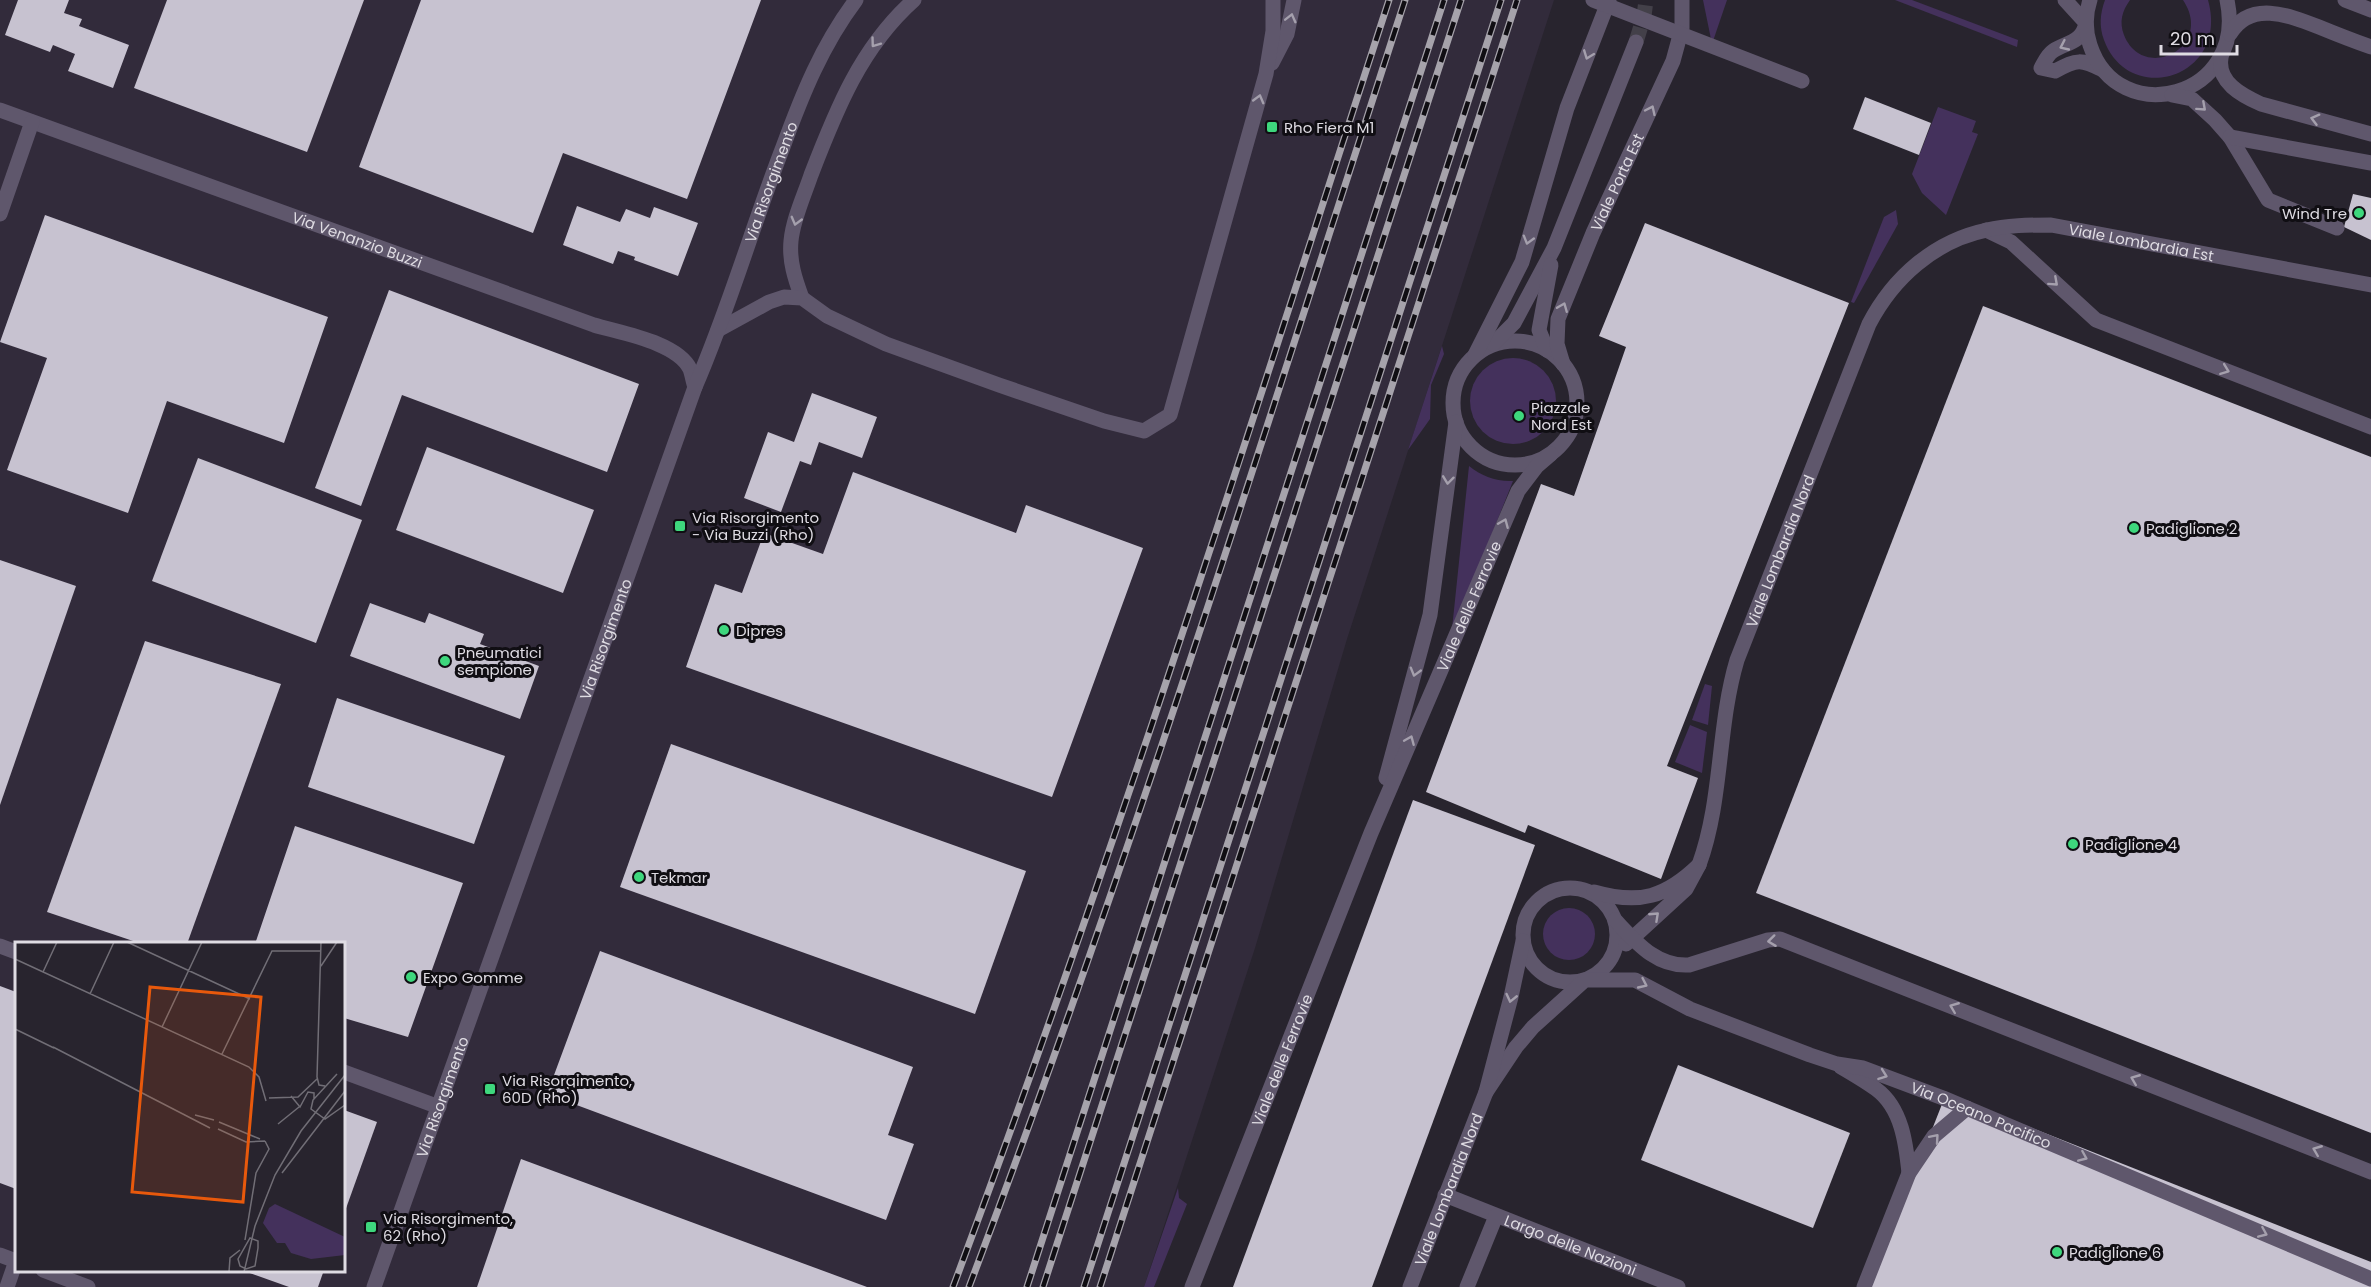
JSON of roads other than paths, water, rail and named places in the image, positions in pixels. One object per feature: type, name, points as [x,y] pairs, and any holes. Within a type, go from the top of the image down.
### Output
[{"type":"street","name":"Via Risorgimento","points":[[374,1287],[763,199],[804,90],[825,47],[856,0]]},
{"type":"street","points":[[802,298],[792,269],[791,240],[799,209],[831,123],[867,53],[885,29],[914,0]]},
{"type":"street","points":[[718,330],[777,299],[802,298],[827,316],[886,344],[999,386],[1104,421],[1144,431],[1170,415],[1266,74],[1273,31],[1273,0]]},
{"type":"street","points":[[1266,74],[1287,34],[1294,0]]},
{"type":"street","points":[[1593,0],[1802,81]]},
{"type":"street","points":[[1490,346],[1515,341],[1537,345],[1547,350],[1563,364],[1573,381],[1577,401],[1574,421],[1565,440],[1551,454],[1533,463],[1517,466],[1501,464],[1472,449],[1455,422],[1453,404],[1455,386],[1463,369],[1475,355],[1522,262],[1567,108],[1609,0]]},
{"type":"street","name":"Viale Porta Est","points":[[1563,364],[1557,344],[1558,319],[1593,233],[1673,60],[1682,28],[1682,0]]},
{"type":"street","points":[[2065,0],[2086,23],[2094,55],[2104,70],[2121,85],[2141,93],[2183,96],[2192,99],[2230,137],[2268,200],[2337,228]]},
{"type":"street","points":[[2090,0],[2083,34],[2050,52],[2041,68],[2055,71],[2070,63],[2084,61],[2104,70]]},
{"type":"street","points":[[2227,0],[2230,17],[2229,34]]},
{"type":"street","points":[[2345,0],[2371,10]]},
{"type":"street","points":[[2371,47],[2273,11],[2251,13],[2234,25],[2229,34],[2221,58],[2220,71],[2223,77],[2247,98],[2261,104],[2371,134]]},
{"type":"street","points":[[1475,355],[1490,346],[1514,323],[1554,248],[1636,42]]},
{"type":"street","points":[[2164,95],[2185,90],[2206,77],[2221,58]]},
{"type":"street","name":"Via Venanzio Buzzi","points":[[0,110],[594,325],[664,346],[690,368],[695,387]]},
{"type":"street","points":[[0,214],[32,122]]},
{"type":"street","points":[[2230,137],[2371,163]]},
{"type":"street","name":"Viale Lombardia Est","points":[[1919,262],[1946,245],[1986,230],[2051,225],[2371,285]]},
{"type":"street","points":[[1986,230],[2011,242],[2096,320],[2371,427]]},
{"type":"street","points":[[1547,350],[1539,330],[1554,248]]},
{"type":"street","name":"Viale Lombardia Nord","points":[[1612,956],[1686,889],[1699,865],[1710,825],[1732,678],[1747,634],[1869,324],[1880,302],[1899,279],[1919,262]]},
{"type":"street","name":"Viale delle Ferrovie","points":[[1371,833],[1430,615],[1455,422]]},
{"type":"street","name":"Viale delle Ferrovie","points":[[1192,1287],[1371,833],[1518,491],[1537,466],[1551,454]]},
{"type":"street","points":[[1585,889],[1599,897],[1610,909],[1615,920],[1617,938],[1612,956],[1605,967],[1585,980],[1570,983],[1548,977],[1537,969],[1528,956],[1523,941],[1524,924],[1530,910],[1540,898],[1554,890],[1569,887],[1585,889],[1612,897],[1629,898],[1654,894],[1680,884],[1699,865]]},
{"type":"street","points":[[1615,920],[1659,960],[1678,966],[1689,965],[1768,940],[1780,939],[2371,1172]]},
{"type":"street","name":"Viale Lombardia Nord","points":[[1410,1287],[1486,1092],[1511,998],[1523,941]]},
{"type":"street","points":[[0,946],[15,952]]},
{"type":"street","name":"Viale Lombardia Nord","points":[[1486,1092],[1516,1047],[1533,1027],[1585,980]]},
{"type":"street","name":"Via Oceano Pacifico","points":[[1585,980],[1635,980],[1690,1009],[1837,1064],[1863,1068],[1967,1108],[2371,1279]]},
{"type":"street","points":[[1837,1064],[1879,1090],[1898,1115],[1906,1146],[1909,1173]]},
{"type":"street","points":[[345,1072],[439,1107]]},
{"type":"street","points":[[1864,1287],[1909,1173],[1934,1136],[1967,1108]]},
{"type":"street","name":"Largo delle Nazioni","points":[[1445,1195],[1678,1287]]},
{"type":"street","name":"Largo delle Nazioni","points":[[1467,1287],[1496,1216]]},
{"type":"street","points":[[0,1255],[15,1261]]},
{"type":"street","points":[[7,1287],[15,1264]]},
{"type":"street","points":[[48,1272],[88,1287]]},
{"type":"tunnel","points":[[1636,42],[1646,0]]},
{"type":"railway","points":[[953,1287],[1012,1128],[1124,807],[1389,0]]},
{"type":"railway","points":[[969,1287],[1028,1128],[1141,807],[1405,0]]},
{"type":"railway","points":[[1027,1287],[1444,0]]},
{"type":"railway","points":[[1043,1287],[1461,0]]},
{"type":"railway","points":[[1084,1287],[1501,0]]},
{"type":"railway","points":[[1100,1287],[1517,0]]},
{"type":"place","name":"Rho Fiera M1","points":[[1272,127]]},
{"type":"place","name":"Wind Tre","points":[[2359,213]]},
{"type":"place","name":"Piazzale Nord Est","points":[[1519,416]]},
{"type":"place","name":"Via Risorgimento - Via Buzzi (Rho)","points":[[680,526]]},
{"type":"place","name":"Padiglione 2","points":[[2134,528]]},
{"type":"place","name":"Dipres","points":[[724,630]]},
{"type":"place","name":"Pneumatici sempione","points":[[445,661]]},
{"type":"place","name":"Padiglione 4","points":[[2073,844]]},
{"type":"place","name":"Tekmar","points":[[639,877]]},
{"type":"place","name":"Expo Gomme","points":[[411,977]]},
{"type":"place","name":"Via Risorgimento, 60D (Rho)","points":[[490,1089]]},
{"type":"place","name":"Via Risorgimento, 62 (Rho)","points":[[371,1227]]},
{"type":"place","name":"Padiglione 6","points":[[2057,1252]]}]
